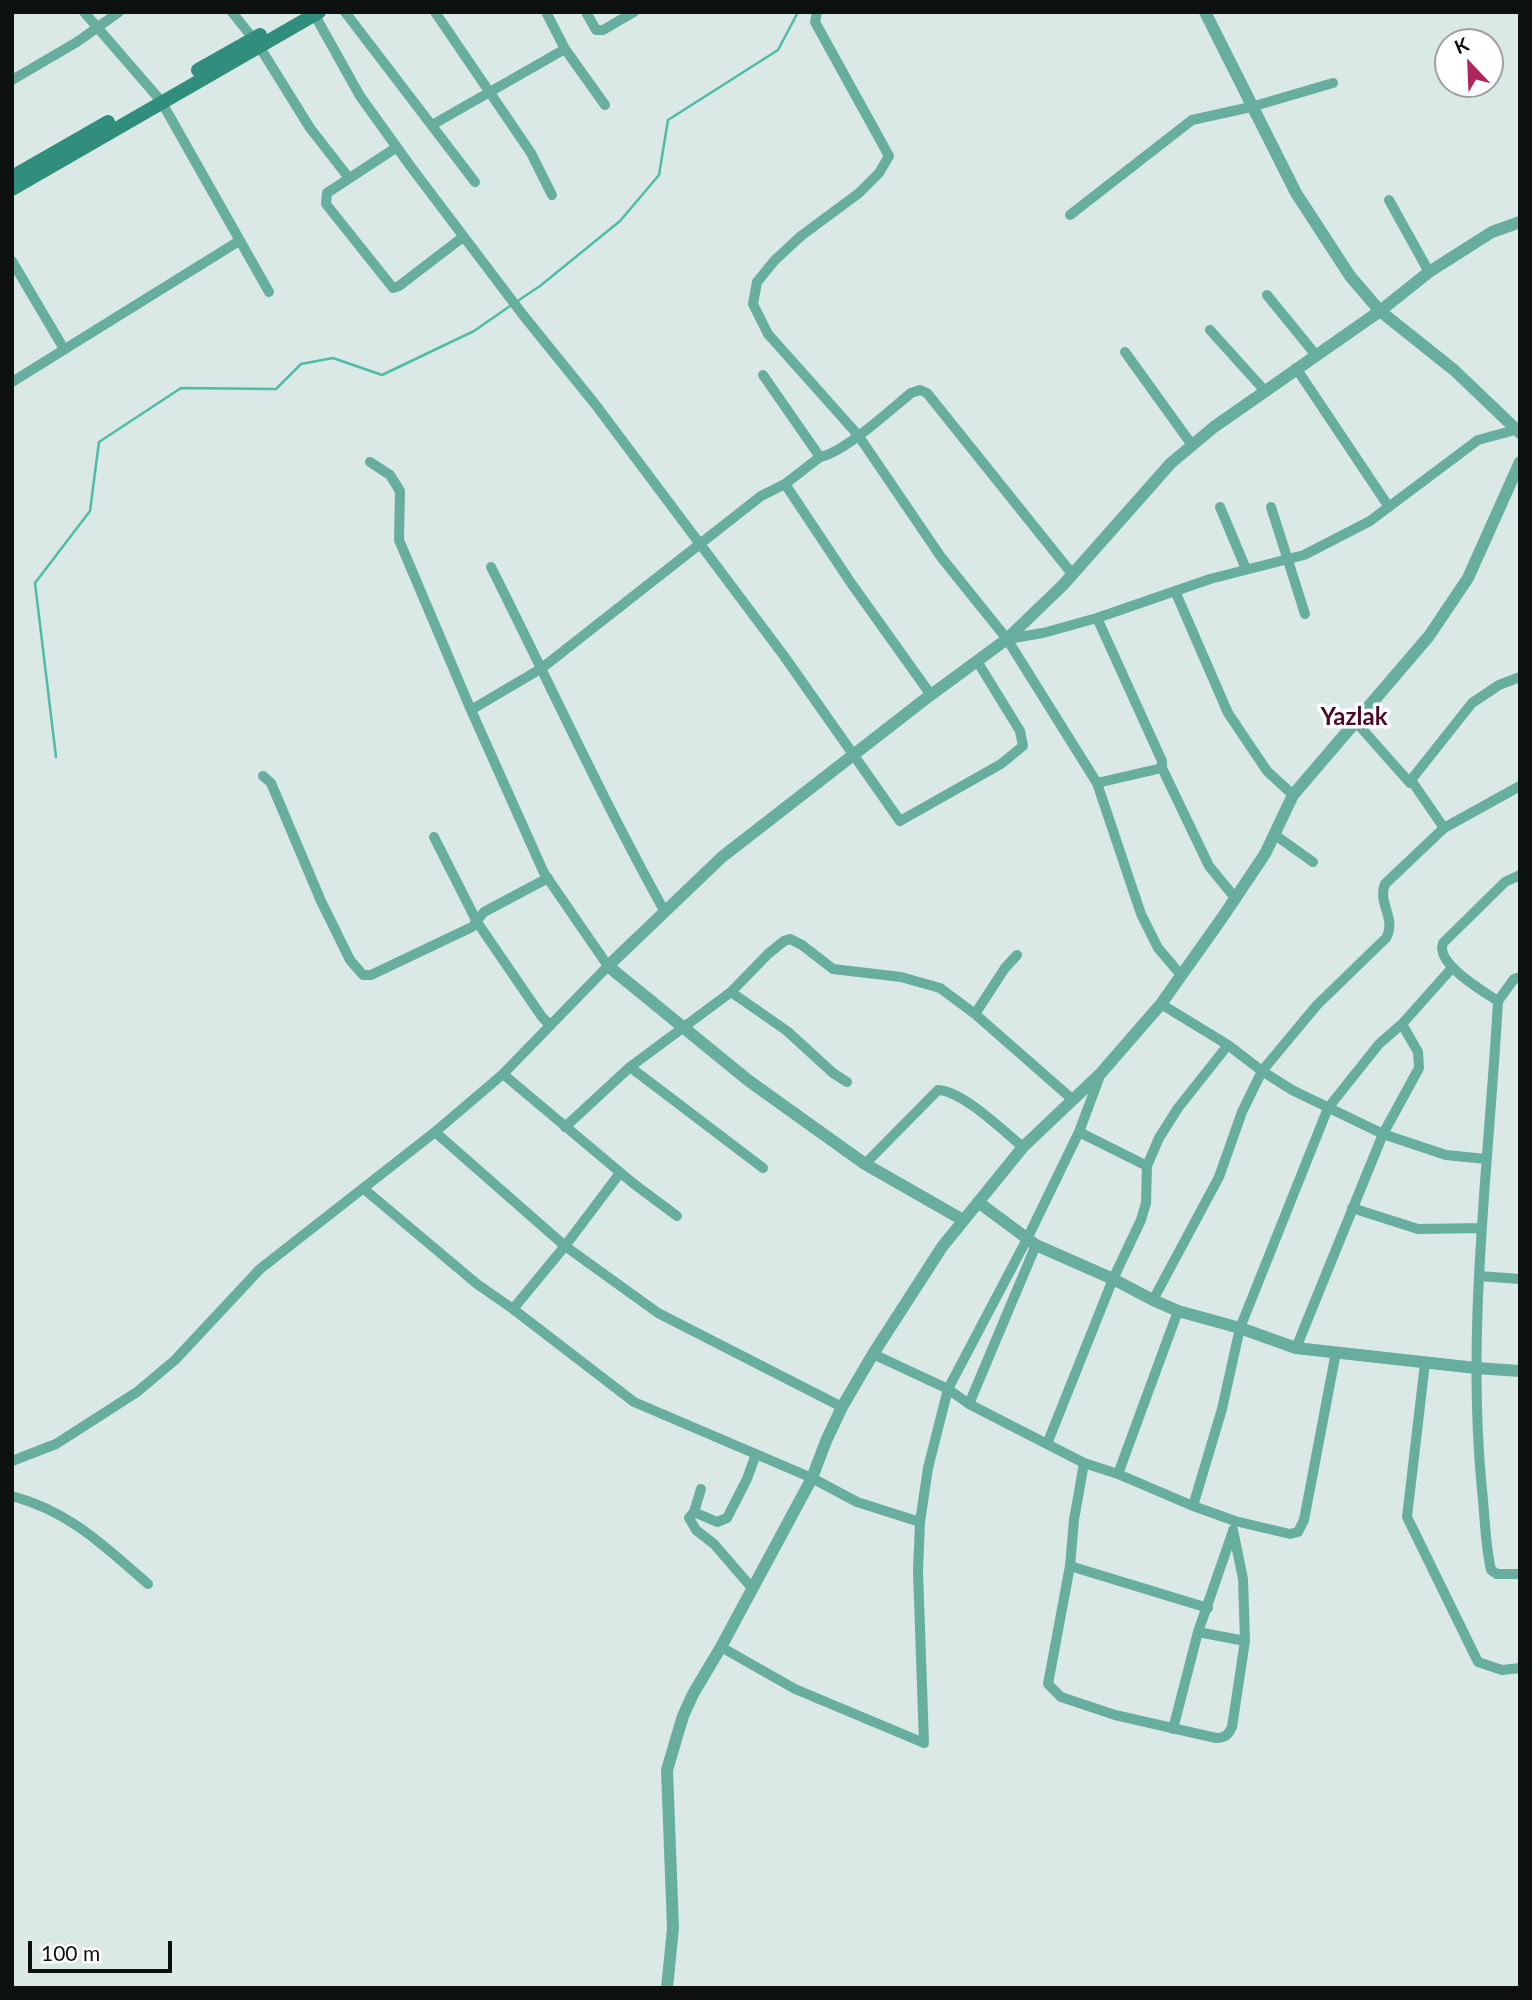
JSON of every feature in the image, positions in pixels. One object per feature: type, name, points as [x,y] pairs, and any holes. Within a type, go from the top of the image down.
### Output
[{"type":"main road","points":[[12,177],[312,13]]},
{"type":"main road","points":[[12,190],[159,98]]},
{"type":"street","points":[[84,12],[159,98],[269,292]]},
{"type":"street","points":[[12,79],[98,28],[119,12]]},
{"type":"street","points":[[232,12],[310,128],[349,178]]},
{"type":"street","points":[[345,12],[475,182]]},
{"type":"street","points":[[435,12],[531,153],[552,195]]},
{"type":"street","points":[[546,12],[565,49],[606,105]]},
{"type":"street","points":[[586,12],[596,30],[603,30],[634,12]]},
{"type":"street","points":[[817,12],[816,22],[889,156],[879,173],[859,193],[801,236],[775,260],[757,282],[752,304],[768,334],[858,435],[941,558],[1007,639],[1097,783],[1141,914],[1158,948],[1181,975]]},
{"type":"street","points":[[1205,12],[1296,193],[1350,276],[1380,311],[1463,378],[1518,432]]},
{"type":"street","points":[[312,13],[359,96],[463,237],[595,404],[784,656],[900,821],[1001,764],[1023,746],[1020,731],[977,661]]},
{"type":"street","points":[[432,125],[565,49]]},
{"type":"street","points":[[1070,215],[1192,120],[1251,107],[1333,83]]},
{"type":"street","points":[[397,147],[327,193],[326,204],[393,288],[463,237]]},
{"type":"street","points":[[1389,200],[1429,272]]},
{"type":"street","points":[[12,1461],[55,1444],[137,1392],[175,1360],[260,1269],[364,1189],[503,1074],[608,966],[722,857],[1007,639],[1073,575],[1171,463],[1192,445],[1315,354],[1380,311],[1429,272],[1492,232],[1520,222]]},
{"type":"street","points":[[12,382],[239,241]]},
{"type":"street","points":[[12,261],[64,349]]},
{"type":"street","points":[[12,289],[24,283]]},
{"type":"street","points":[[1267,295],[1315,354]]},
{"type":"street","points":[[1210,330],[1265,391]]},
{"type":"street","points":[[1125,352],[1192,445]]},
{"type":"street","points":[[1296,368],[1389,507]]},
{"type":"street","points":[[763,374],[820,457]]},
{"type":"street","points":[[471,710],[542,668],[761,496],[785,484],[820,457],[827,456],[911,393],[920,390],[927,393],[1073,575]]},
{"type":"street","points":[[1007,639],[1043,633],[1097,618],[1210,579],[1304,555],[1370,522],[1478,440],[1518,432]]},
{"type":"street","points":[[370,462],[390,475],[400,491],[399,540],[471,710],[548,878],[608,966],[749,1081],[865,1164],[963,1220]]},
{"type":"street","points":[[667,1988],[673,1928],[667,1770],[683,1716],[812,1478],[842,1407],[942,1247],[1023,1147],[1101,1073],[1161,1004],[1236,899],[1275,835],[1293,795],[1429,636],[1468,578],[1520,462]]},
{"type":"street","points":[[785,484],[931,695]]},
{"type":"street","points":[[1220,507],[1246,569]]},
{"type":"street","points":[[1271,507],[1305,614]]},
{"type":"street","points":[[491,567],[617,825],[665,912]]},
{"type":"street","points":[[1175,591],[1228,713],[1267,771],[1293,795]]},
{"type":"street","points":[[1097,618],[1162,761],[1162,768],[1209,866],[1236,899]]},
{"type":"street","points":[[1355,721],[1410,783],[1472,703],[1499,685],[1520,677]]},
{"type":"street","points":[[1097,783],[1162,768]]},
{"type":"street","points":[[263,776],[271,783],[321,901],[350,960],[363,975],[371,975],[472,927],[484,912],[548,878]]},
{"type":"street","points":[[1411,780],[1444,828]]},
{"type":"street","points":[[1153,1300],[1219,1177],[1242,1112],[1262,1071],[1317,1004],[1386,938],[1391,923],[1382,892],[1385,884],[1444,828],[1520,786]]},
{"type":"street","points":[[1275,835],[1313,862]]},
{"type":"street","points":[[434,837],[477,922],[550,1025]]},
{"type":"street","points":[[1498,1001],[1452,968],[1441,949],[1443,943],[1506,882],[1520,875]]},
{"type":"street","points":[[565,1127],[630,1067],[731,992],[768,954],[784,941],[790,940],[802,945],[833,969],[901,976],[940,988],[975,1014],[1072,1100]]},
{"type":"street","points":[[975,1014],[1005,968],[1017,955]]},
{"type":"street","points":[[1193,1506],[1222,1409],[1240,1328],[1328,1108],[1379,1044],[1402,1024],[1452,968]]},
{"type":"street","points":[[1520,977],[1514,979],[1498,1001],[1486,1159],[1476,1368],[1476,1429],[1491,1570],[1497,1574],[1520,1574]]},
{"type":"street","points":[[731,992],[787,1031],[846,1082]]},
{"type":"street","points":[[1161,1004],[1228,1045],[1292,1090],[1328,1108],[1383,1134],[1446,1155],[1486,1159]]},
{"type":"street","points":[[1296,1348],[1383,1134],[1419,1068],[1418,1052],[1402,1024]]},
{"type":"street","points":[[1047,1444],[1112,1279],[1137,1229],[1146,1203],[1147,1166],[1159,1138],[1178,1108],[1228,1045]]},
{"type":"street","points":[[630,1067],[763,1168]]},
{"type":"street","points":[[969,1404],[1101,1073]]},
{"type":"street","points":[[503,1074],[620,1173],[677,1216]]},
{"type":"street","points":[[865,1164],[938,1090],[945,1090],[960,1098],[1023,1147]]},
{"type":"street","points":[[435,1132],[565,1246],[658,1313],[842,1407]]},
{"type":"street","points":[[1079,1132],[1147,1166]]},
{"type":"street","points":[[513,1309],[620,1173]]},
{"type":"street","points":[[364,1189],[477,1284],[634,1402],[812,1478],[857,1502],[920,1522]]},
{"type":"street","points":[[978,1202],[1032,1242],[1153,1300],[1178,1311],[1240,1328],[1296,1348],[1520,1371]]},
{"type":"street","points":[[1352,1208],[1418,1229],[1482,1228]]},
{"type":"street","points":[[722,1647],[795,1689],[924,1743],[918,1584],[920,1522],[928,1468],[948,1390],[1032,1242]]},
{"type":"street","points":[[1480,1276],[1520,1279]]},
{"type":"street","points":[[1118,1474],[1178,1311]]},
{"type":"street","points":[[873,1354],[948,1390],[969,1404],[1084,1463],[1118,1474],[1234,1525],[1290,1534],[1298,1532],[1306,1511],[1336,1352]]},
{"type":"street","points":[[1425,1363],[1407,1517],[1478,1662],[1502,1670],[1520,1668]]},
{"type":"street","points":[[694,1512],[717,1522],[727,1518],[747,1479],[756,1454]]},
{"type":"street","points":[[1084,1463],[1074,1520],[1070,1566],[1048,1684],[1061,1698],[1172,1729],[1216,1738],[1229,1734],[1245,1641],[1243,1579],[1234,1525]]},
{"type":"street","points":[[701,1489],[694,1512],[689,1518],[696,1530],[714,1544],[752,1588]]},
{"type":"street","points":[[12,1496],[50,1509],[78,1525],[148,1584]]},
{"type":"street","points":[[1172,1729],[1198,1632],[1234,1525]]},
{"type":"street","points":[[1070,1566],[1208,1608]]},
{"type":"street","points":[[1198,1632],[1245,1641]]},
{"type":"waterway","points":[[516,302],[540,286],[620,221],[659,175],[668,120],[778,50],[798,12]]},
{"type":"waterway","points":[[56,757],[35,583],[90,511],[99,442],[181,388],[276,389],[301,364],[333,358],[382,375],[474,331],[510,306]]},
{"type":"district","name":"Yazlak","points":[[1354,717]]}]
